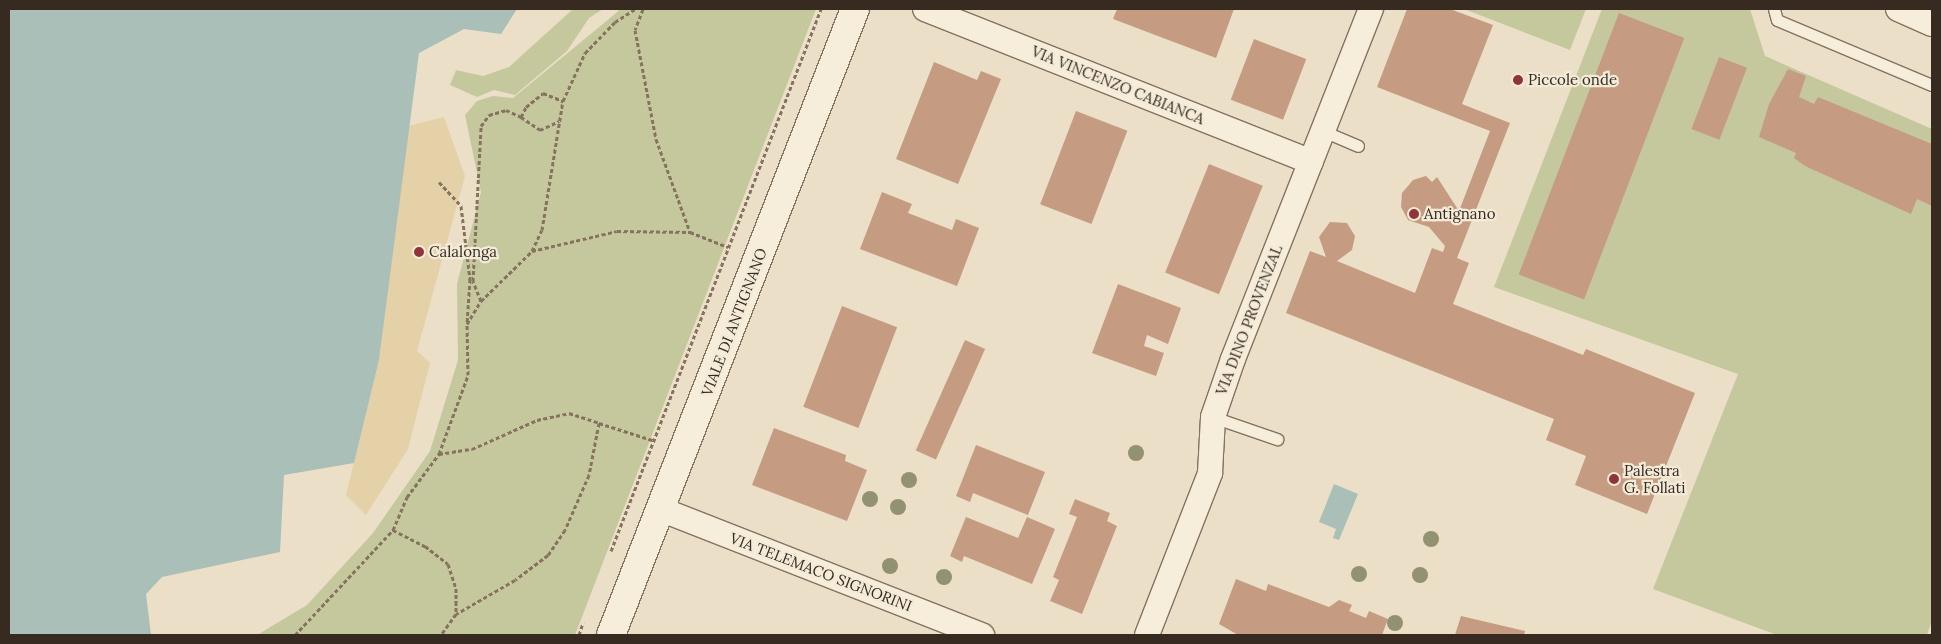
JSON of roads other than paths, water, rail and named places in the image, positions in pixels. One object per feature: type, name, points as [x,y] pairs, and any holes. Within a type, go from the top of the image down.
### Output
[{"type":"main road","name":"VIALE DI ANTIGNANO","points":[[611,635],[855,9]]},
{"type":"street","name":"VIA VINCENZO CABIANCA","points":[[925,9],[1311,162]]},
{"type":"street","name":"VIA DINO PROVENZAL","points":[[1147,635],[1210,473],[1213,417],[1371,9]]},
{"type":"street","points":[[1898,9],[1932,24]]},
{"type":"street","name":"VIA TELEMACO SIGNORINI","points":[[660,509],[982,635]]},
{"type":"lane","points":[[1774,9],[1778,20],[1932,86]]},
{"type":"lane","points":[[1323,131],[1358,146]]},
{"type":"lane","points":[[1213,417],[1277,439]]},
{"type":"water","points":[[9,9],[517,9],[501,34],[464,29],[419,53],[379,360],[354,463],[284,475],[280,552],[162,577],[146,594],[151,635],[9,635]]},
{"type":"water","points":[[1334,484],[1358,494],[1339,540],[1333,538],[1336,529],[1319,522]]},
{"type":"place","name":"Piccole onde","points":[[1518,80]]},
{"type":"place","name":"Antignano","points":[[1414,214]]},
{"type":"place","name":"Calalonga","points":[[419,252]]},
{"type":"place","name":"Palestra G. Follati","points":[[1614,479]]}]
